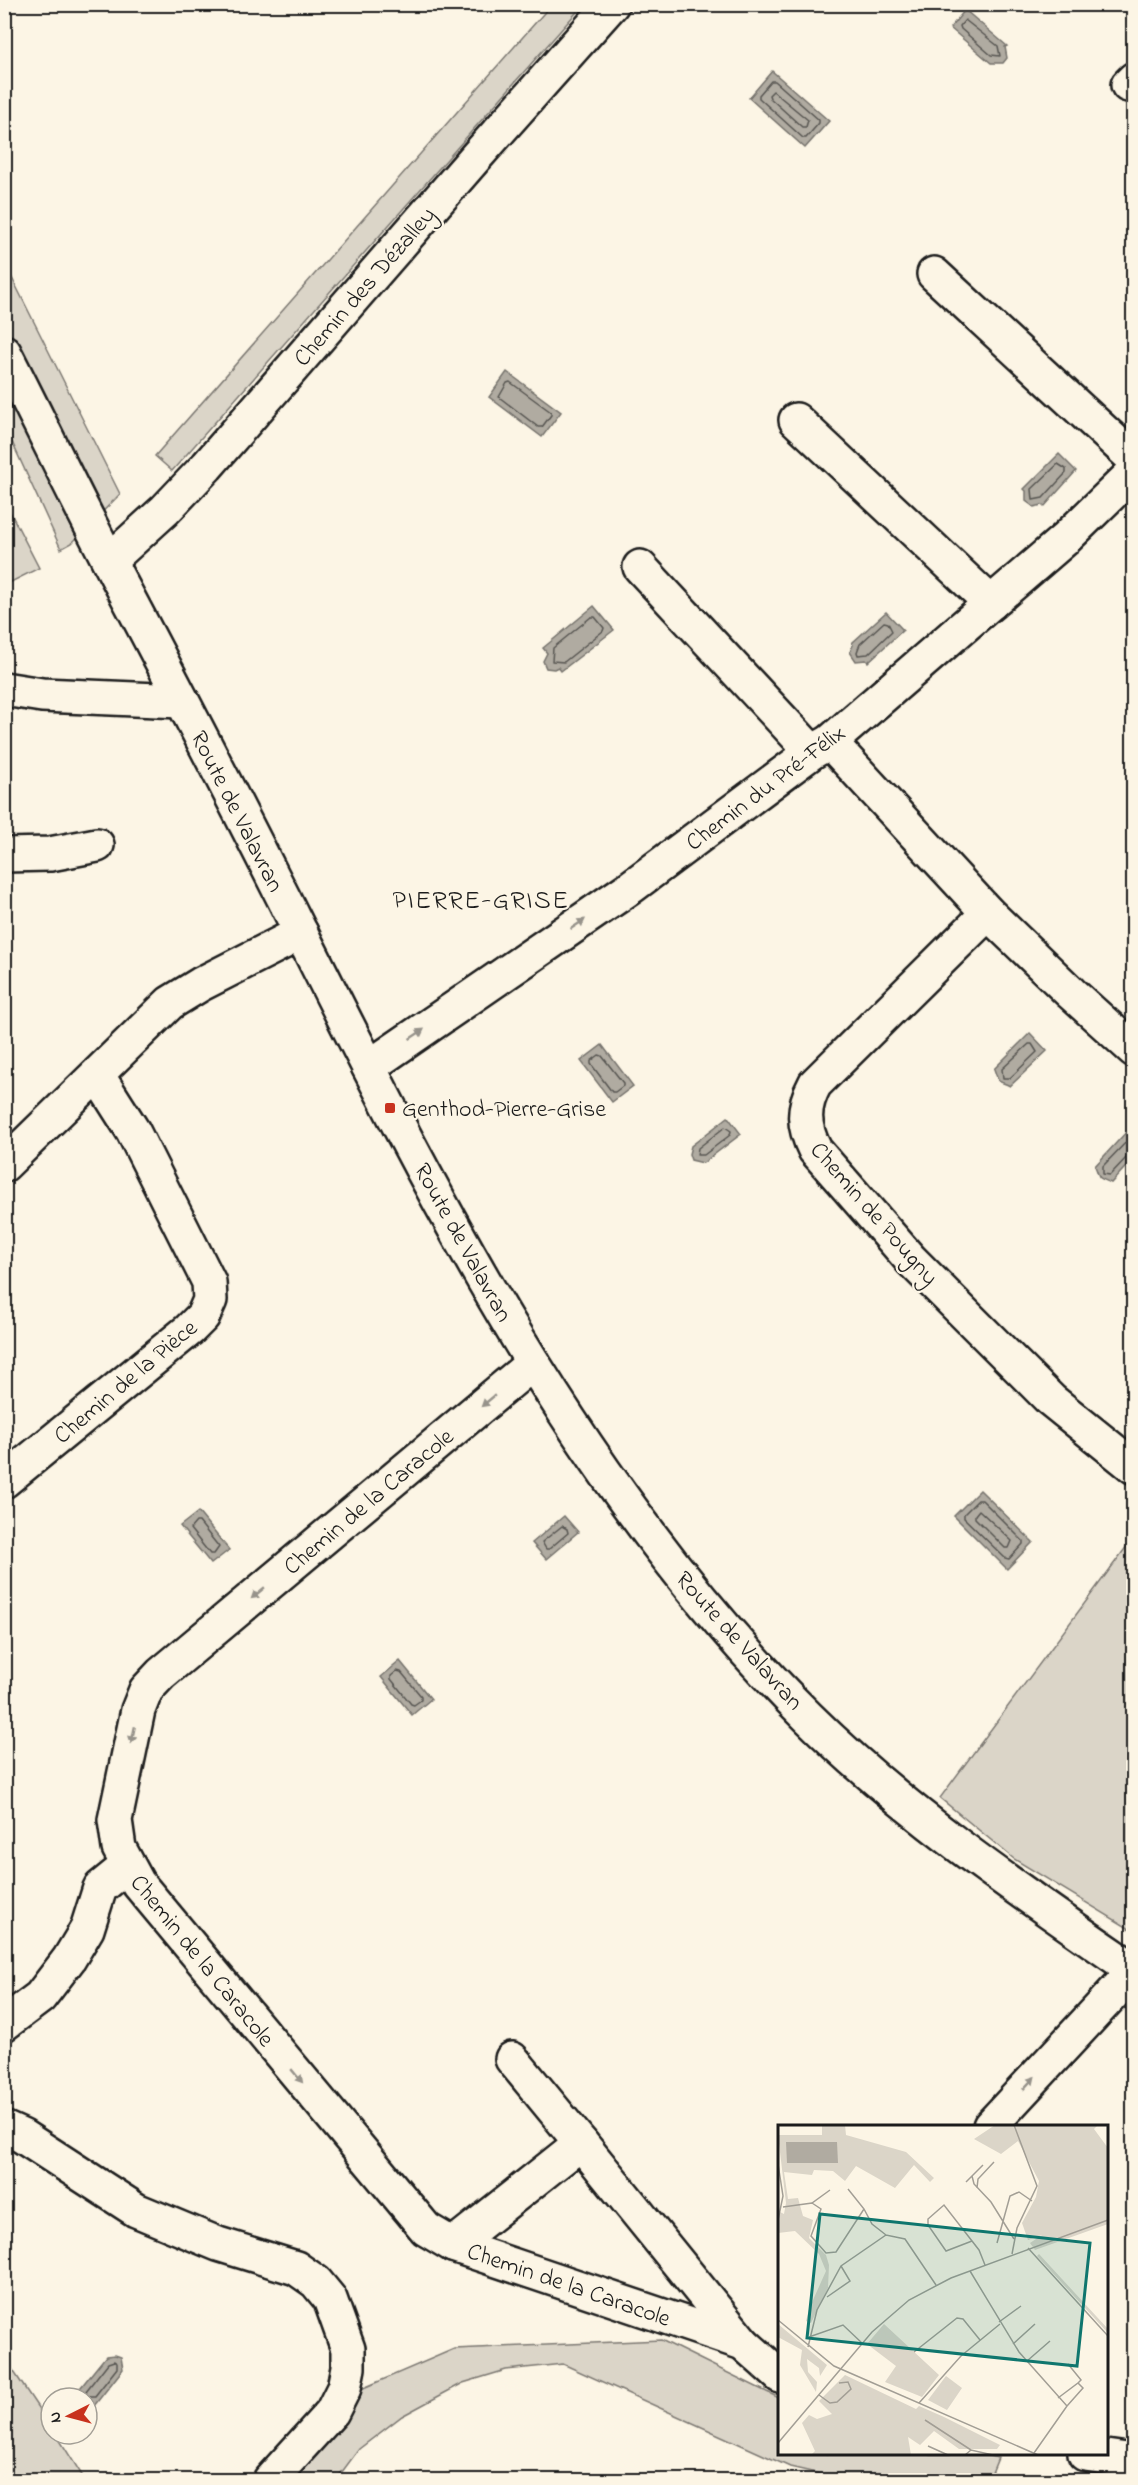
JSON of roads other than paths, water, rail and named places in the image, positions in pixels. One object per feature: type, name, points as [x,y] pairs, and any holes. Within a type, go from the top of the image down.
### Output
[{"type":"street","name":"Chemin des Dézalley","points":[[109,561],[165,510],[207,466],[612,4]]},
{"type":"street","points":[[934,274],[1134,459]]},
{"type":"street","name":"Route de Valavran","points":[[4,352],[454,1232],[533,1363],[612,1483],[696,1594],[807,1716],[870,1773],[932,1824],[1023,1893],[1134,1971]]},
{"type":"street","points":[[796,420],[991,603]]},
{"type":"street","name":"Chemin du Pré-Félix","points":[[369,1067],[631,887],[821,747],[1065,538],[1134,472]]},
{"type":"street","points":[[640,567],[988,913],[1134,1050]]},
{"type":"street","points":[[4,689],[42,695],[181,701]]},
{"type":"street","points":[[4,711],[42,695]]},
{"type":"street","points":[[4,855],[50,854],[97,845]]},
{"type":"street","name":"Chemin de Pougny","points":[[988,913],[815,1083],[807,1097],[805,1109],[808,1137],[815,1150],[920,1268],[1051,1400],[1134,1467]]},
{"type":"street","points":[[4,1165],[98,1076],[170,1003],[201,984],[301,933]]},
{"type":"street","name":"Chemin de la Pièce","points":[[4,1481],[189,1330],[203,1316],[210,1300],[209,1282],[198,1258],[133,1131],[98,1076]]},
{"type":"street","name":"Chemin de la Caracole","points":[[533,1363],[161,1674],[146,1690],[138,1710],[116,1820],[119,1848],[138,1883],[426,2229],[453,2245],[743,2343],[778,2374]]},
{"type":"street","points":[[4,2024],[40,1996],[69,1959],[87,1929],[100,1888],[127,1866]]},
{"type":"street","points":[[992,2125],[1134,1971]]},
{"type":"street","points":[[512,2059],[743,2343]]},
{"type":"street","points":[[4,2128],[22,2136],[136,2210],[218,2244],[296,2268],[316,2282],[330,2299],[348,2349],[348,2368],[344,2388],[332,2412],[270,2481]]},
{"type":"street","points":[[453,2245],[581,2143]]},
{"type":"street","points":[[1108,2431],[1129,2461]]},
{"type":"street","points":[[1091,2455],[1129,2461]]},
{"type":"water","points":[[965,10],[1007,46],[1005,47],[1007,58],[1003,63],[991,63],[950,28]]},
{"type":"water","points":[[772,71],[829,121],[805,148],[749,98]]},
{"type":"water","points":[[507,372],[561,412],[542,437],[489,397]]},
{"type":"water","points":[[1059,454],[1076,471],[1044,507],[1042,505],[1034,507],[1026,501],[1024,489]]},
{"type":"water","points":[[594,606],[614,630],[561,671],[558,667],[546,668],[543,661],[547,653],[543,648]]},
{"type":"water","points":[[886,612],[903,630],[868,662],[866,660],[856,661],[850,652],[852,643]]},
{"type":"water","points":[[1030,1033],[1047,1051],[1010,1086],[1000,1082],[994,1069]]},
{"type":"water","points":[[602,1045],[633,1086],[612,1102],[581,1061]]},
{"type":"water","points":[[728,1117],[741,1134],[703,1163],[691,1160],[689,1154],[691,1146]]},
{"type":"water","points":[[1129,1129],[1133,1133],[1133,1159],[1111,1183],[1100,1177],[1095,1166]]},
{"type":"water","points":[[980,1490],[1033,1542],[1007,1569],[954,1516]]},
{"type":"water","points":[[198,1512],[229,1550],[211,1564],[180,1526]]},
{"type":"water","points":[[564,1516],[578,1532],[546,1559],[532,1543]]},
{"type":"water","points":[[400,1661],[431,1699],[412,1715],[381,1677]]},
{"type":"water","points":[[106,2356],[121,2357],[123,2369],[99,2400],[99,2386],[82,2386]]},
{"type":"place","name":"Genthod-Pierre-Grise","points":[[390,1108]]},
{"type":"district","name":"PIERRE-GRISE","points":[[481,899]]}]
